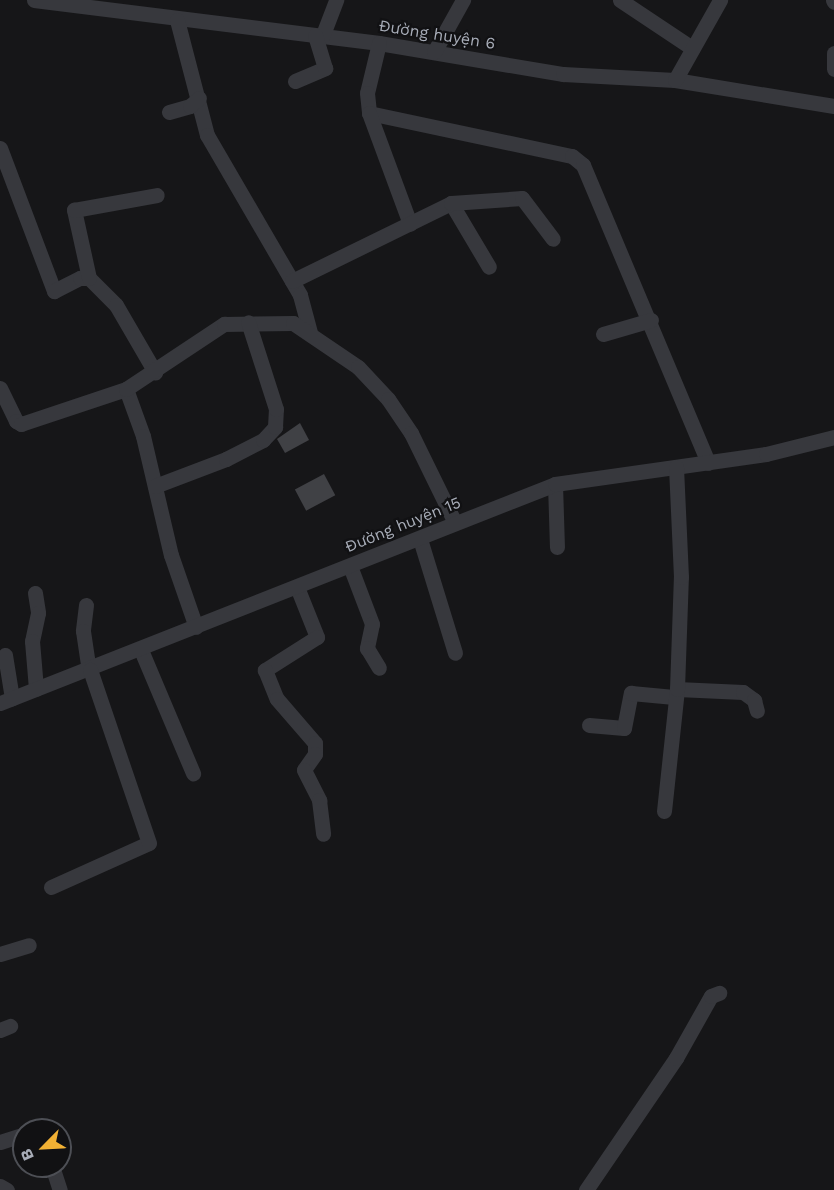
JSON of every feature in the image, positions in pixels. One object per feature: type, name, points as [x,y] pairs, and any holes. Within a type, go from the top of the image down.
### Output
[{"type":"street","name":"Đường huyện 6","points":[[34,0],[177,20],[379,43],[563,74],[675,80],[834,106]]},
{"type":"street","points":[[295,81],[325,68],[319,36],[336,0]]},
{"type":"street","points":[[434,52],[463,0]]},
{"type":"street","points":[[620,0],[692,48]]},
{"type":"street","points":[[675,80],[720,0]]},
{"type":"street","points":[[177,20],[212,146],[292,281],[305,308],[310,332]]},
{"type":"street","points":[[379,43],[367,93],[369,113],[410,224]]},
{"type":"street","points":[[834,53],[834,69]]},
{"type":"street","points":[[169,112],[190,106],[199,98]]},
{"type":"street","points":[[369,113],[579,160],[651,320],[708,463]]},
{"type":"street","points":[[0,148],[54,291],[80,278],[89,278]]},
{"type":"street","points":[[154,372],[116,305],[89,278],[74,210],[157,195]]},
{"type":"street","points":[[292,281],[451,203],[522,198],[553,239]]},
{"type":"street","points":[[451,203],[489,267]]},
{"type":"street","points":[[0,388],[4,407],[21,424],[126,389],[224,324],[286,320],[310,332],[358,367],[388,399],[411,433],[455,523]]},
{"type":"street","points":[[603,334],[651,320]]},
{"type":"street","points":[[154,486],[226,459],[263,440],[275,427],[276,409],[248,322]]},
{"type":"street","points":[[126,389],[143,436],[171,555],[196,627]]},
{"type":"street","name":"Đường huyện 15","points":[[6,701],[141,650],[555,484],[708,463],[834,437]]},
{"type":"street","points":[[664,811],[675,693],[681,577],[676,467]]},
{"type":"street","points":[[555,484],[557,547]]},
{"type":"street","points":[[420,539],[455,653]]},
{"type":"street","points":[[350,566],[372,624],[367,648],[379,668]]},
{"type":"street","points":[[297,587],[317,637],[265,670],[277,699],[315,743],[315,754],[304,770],[319,800],[323,834]]},
{"type":"street","points":[[35,593],[38,613],[32,641],[36,690]]},
{"type":"street","points":[[51,887],[149,843],[89,670],[83,631],[86,604]]},
{"type":"street","points":[[141,650],[193,773]]},
{"type":"street","points":[[5,655],[6,701]]},
{"type":"street","points":[[589,725],[624,728],[631,693],[743,692],[754,700],[757,711]]},
{"type":"street","points":[[0,954],[29,945]]},
{"type":"street","points":[[586,1190],[676,1058],[711,996],[719,993]]},
{"type":"street","points":[[0,1186],[7,1190]]},
{"type":"building","points":[[300,423],[309,440],[285,453],[277,439]]},
{"type":"building","points":[[324,474],[335,495],[306,511],[295,489]]}]
